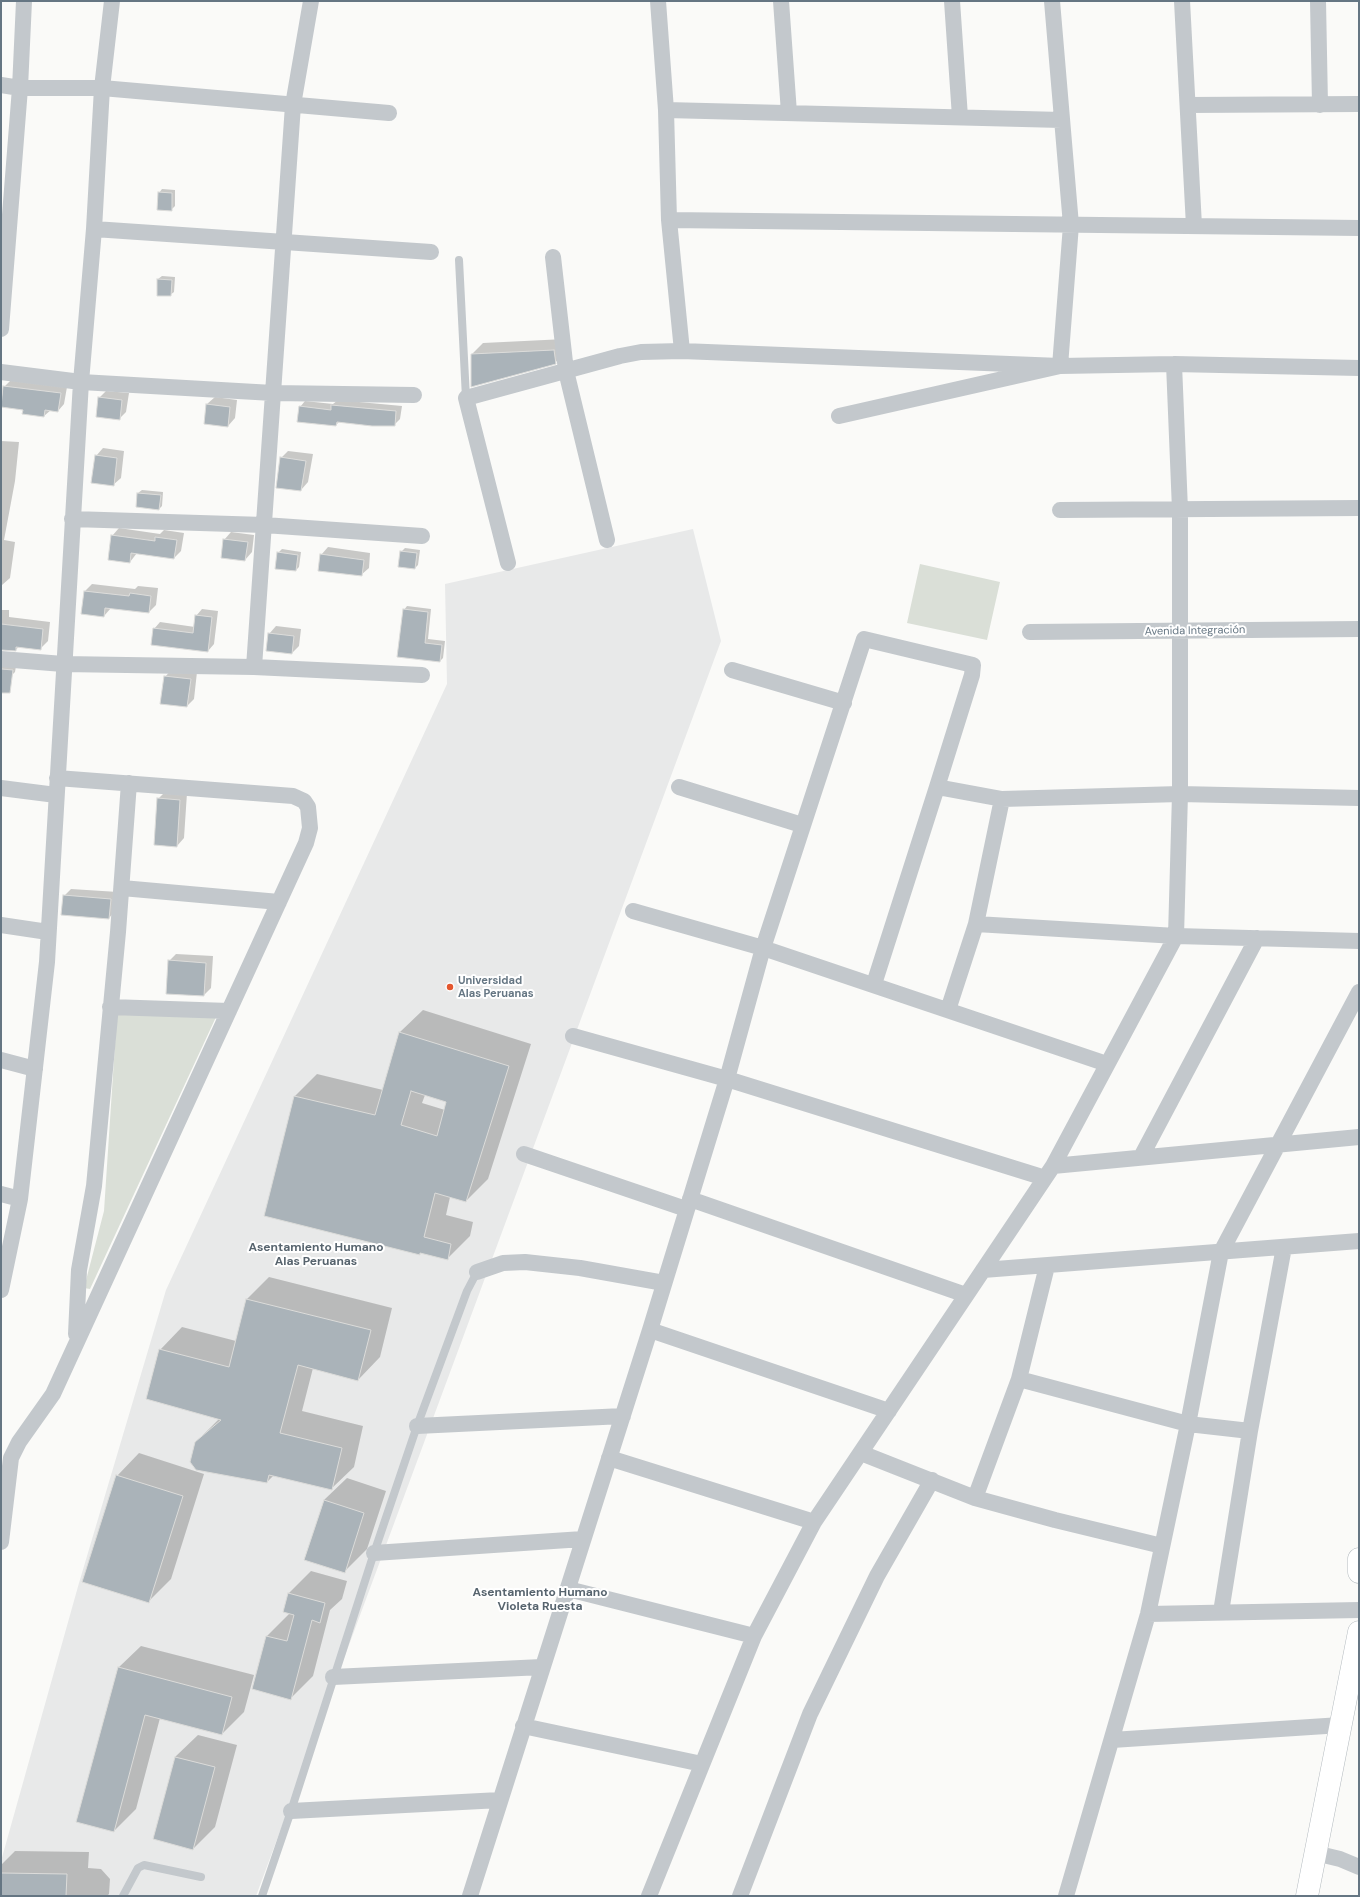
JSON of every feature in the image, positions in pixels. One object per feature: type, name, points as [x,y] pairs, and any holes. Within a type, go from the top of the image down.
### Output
[{"type":"street","points":[[1,329],[20,88],[24,1]]},
{"type":"street","points":[[1,1290],[20,1200],[35,1069],[48,932],[81,382],[94,229],[102,88],[112,1]]},
{"type":"street","points":[[254,667],[292,105],[311,1]]},
{"type":"street","points":[[658,1],[666,110],[669,220],[682,351]]},
{"type":"street","points":[[781,1],[789,113]]},
{"type":"street","points":[[952,1],[960,118]]},
{"type":"street","points":[[1052,1],[1071,225],[1060,366]]},
{"type":"street","points":[[1182,1],[1194,226]]},
{"type":"street","points":[[1318,1],[1320,105]]},
{"type":"street","points":[[1,85],[20,88],[102,88],[389,113]]},
{"type":"street","points":[[1188,105],[1359,104]]},
{"type":"street","points":[[666,110],[1062,120]]},
{"type":"street","points":[[669,220],[1359,228]]},
{"type":"street","points":[[94,229],[430,252]]},
{"type":"street","points":[[553,257],[566,371],[607,540]]},
{"type":"street","points":[[508,563],[466,398],[641,352],[682,351],[1060,366],[1174,364],[1359,368]]},
{"type":"street","points":[[649,1896],[754,1636],[814,1522],[1049,1172],[1176,936],[1180,794],[1180,510],[1174,364]]},
{"type":"street","points":[[839,416],[1060,366]]},
{"type":"street","points":[[1,372],[81,382],[273,393],[414,395]]},
{"type":"street","points":[[1060,510],[1359,508]]},
{"type":"street","points":[[72,519],[264,525],[422,536]]},
{"type":"street","name":"Avenida Integración","points":[[1030,632],[1359,629]]},
{"type":"street","points":[[470,1896],[650,1330],[727,1079],[763,948],[864,639],[973,664],[972,675],[874,984]]},
{"type":"street","points":[[1,659],[63,664],[254,667],[422,675]]},
{"type":"street","points":[[732,670],[844,703]]},
{"type":"street","points":[[1,1542],[12,1458],[19,1442],[53,1394],[306,843],[310,818],[308,807],[304,802],[293,796],[57,778]]},
{"type":"street","points":[[77,1341],[79,1270],[94,1186],[122,888],[130,783]]},
{"type":"street","points":[[679,787],[802,825]]},
{"type":"street","points":[[937,787],[1002,799],[1180,794],[1359,798]]},
{"type":"street","points":[[1,788],[56,795]]},
{"type":"street","points":[[948,1010],[976,924],[1002,799]]},
{"type":"street","points":[[122,888],[279,902]]},
{"type":"street","points":[[633,911],[763,948],[874,984],[1107,1064]]},
{"type":"street","points":[[976,924],[1176,936],[1359,941]]},
{"type":"street","points":[[1,925],[48,932]]},
{"type":"street","points":[[1141,1157],[1257,938]]},
{"type":"street","points":[[1066,1896],[1148,1614],[1188,1424],[1221,1252],[1359,992]]},
{"type":"street","points":[[110,1007],[229,1011]]},
{"type":"street","points":[[573,1036],[1049,1172],[1141,1157],[1359,1137]]},
{"type":"street","points":[[1,1060],[35,1069]]},
{"type":"street","points":[[524,1154],[688,1204],[966,1295]]},
{"type":"street","points":[[1,1194],[20,1200]]},
{"type":"street","points":[[983,1270],[1359,1241]]},
{"type":"street","points":[[1221,1612],[1250,1431],[1284,1247]]},
{"type":"street","points":[[477,1272],[503,1263],[525,1262],[580,1268],[664,1283]]},
{"type":"street","points":[[976,1498],[1019,1378],[1047,1266]]},
{"type":"street","points":[[650,1330],[889,1411]]},
{"type":"street","points":[[1019,1378],[1188,1424],[1250,1431]]},
{"type":"street","points":[[417,1426],[623,1416]]},
{"type":"street","points":[[861,1452],[976,1498],[1055,1520],[1162,1546]]},
{"type":"street","points":[[609,1458],[814,1522]]},
{"type":"street","points":[[740,1896],[810,1714],[877,1576],[932,1480]]},
{"type":"street","points":[[374,1553],[583,1539]]},
{"type":"street","points":[[1359,1559],[1359,1572]]},
{"type":"street","points":[[568,1589],[754,1636]]},
{"type":"street","points":[[1148,1614],[1359,1610]]},
{"type":"street","points":[[1307,1896],[1359,1632]]},
{"type":"street","points":[[333,1677],[542,1667]]},
{"type":"street","points":[[1112,1740],[1340,1725]]},
{"type":"street","points":[[523,1726],[702,1764]]},
{"type":"street","points":[[292,1811],[500,1800]]},
{"type":"street","points":[[1315,1853],[1340,1859],[1359,1868]]},
{"type":"lane","points":[[459,260],[466,398]]},
{"type":"lane","points":[[262,1896],[292,1811],[333,1677],[417,1426],[467,1291],[477,1272]]},
{"type":"lane","points":[[123,1896],[138,1868],[144,1865],[202,1877]]},
{"type":"shaded area","name":"Universidad Alas Peruanas","points":[[693,529],[721,641],[256,1896],[1,1896],[1,1861],[79,1583],[166,1290],[447,684],[445,584]]},
{"type":"shaded area","points":[[920,564],[1000,582],[987,640],[907,623]]},
{"type":"shaded area","points":[[117,1014],[216,1017],[90,1289],[84,1288],[104,1211]]},
{"type":"building","points":[[158,192],[172,193],[172,211],[157,210]]},
{"type":"building","points":[[157,279],[172,280],[171,296],[157,296]]},
{"type":"building","points":[[554,350],[556,364],[471,387],[471,354]]},
{"type":"building","points":[[3,386],[61,393],[58,412],[45,410],[44,417],[22,414],[23,410],[1,407]]},
{"type":"building","points":[[98,397],[122,400],[120,420],[96,417]]},
{"type":"building","points":[[206,404],[230,407],[228,427],[204,424]]},
{"type":"building","points":[[331,405],[396,411],[395,426],[372,426],[337,422],[336,426],[297,422],[299,406],[331,410]]},
{"type":"building","points":[[95,455],[117,458],[114,486],[91,483]]},
{"type":"building","points":[[280,457],[306,461],[301,491],[276,488]]},
{"type":"building","points":[[137,493],[161,495],[159,510],[136,507]]},
{"type":"building","points":[[111,535],[155,541],[155,537],[177,540],[174,559],[131,553],[130,563],[108,560]]},
{"type":"building","points":[[223,539],[248,542],[245,561],[221,558]]},
{"type":"building","points":[[400,551],[417,553],[415,569],[398,567]]},
{"type":"building","points":[[277,552],[298,555],[296,571],[275,569]]},
{"type":"building","points":[[320,554],[364,560],[362,576],[318,571]]},
{"type":"building","points":[[84,591],[129,596],[130,593],[151,596],[149,613],[105,608],[104,617],[81,614]]},
{"type":"building","points":[[403,609],[428,612],[425,643],[442,645],[440,662],[397,657]]},
{"type":"building","points":[[195,615],[212,617],[208,652],[151,645],[153,628],[193,633]]},
{"type":"building","points":[[1,624],[43,629],[41,650],[16,647],[16,651],[1,650]]},
{"type":"building","points":[[268,633],[294,636],[292,654],[266,651]]},
{"type":"building","points":[[1,669],[13,670],[10,693],[1,693]]},
{"type":"building","points":[[164,676],[191,679],[187,707],[160,704]]},
{"type":"building","points":[[157,798],[180,800],[177,847],[154,845]]},
{"type":"building","points":[[63,895],[111,899],[109,919],[61,915]]},
{"type":"building","points":[[168,960],[206,963],[204,996],[166,994]]},
{"type":"building","points":[[399,1032],[509,1066],[466,1202],[435,1193],[424,1237],[451,1244],[448,1260],[420,1253],[420,1255],[264,1216],[294,1096],[375,1115]],"holes":[[[411,1091],[446,1102],[437,1136],[401,1125]]]},
{"type":"building","points":[[246,1299],[371,1330],[358,1381],[298,1365],[280,1433],[342,1448],[332,1490],[269,1475],[267,1483],[196,1470],[190,1462],[195,1442],[221,1420],[146,1399],[159,1349],[229,1367]]},
{"type":"building","points":[[116,1475],[183,1496],[149,1603],[82,1582]]},
{"type":"building","points":[[324,1500],[364,1513],[345,1573],[304,1560]]},
{"type":"building","points":[[288,1593],[325,1603],[320,1623],[312,1620],[291,1700],[252,1689],[266,1636],[287,1641],[294,1615],[283,1612]]},
{"type":"building","points":[[118,1667],[232,1697],[222,1735],[145,1715],[114,1832],[76,1822]]},
{"type":"building","points":[[175,1757],[215,1767],[193,1850],[153,1839]]},
{"type":"building","points":[[1,1873],[67,1874],[66,1896],[1,1896]]},
{"type":"place","name":"Universidad Alas Peruanas","points":[[450,987]]},
{"type":"district","name":"Asentamiento Humano Alas Peruanas","points":[[316,1255]]},
{"type":"district","name":"Asentamiento Humano Violeta Ruesta","points":[[540,1600]]}]
